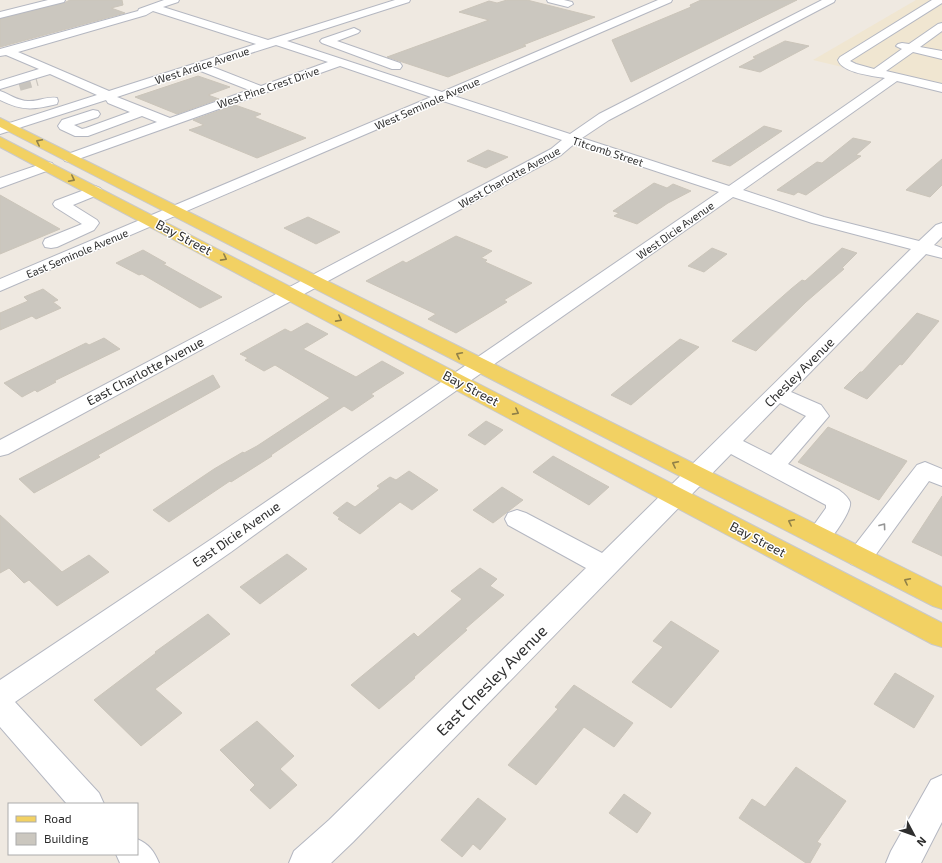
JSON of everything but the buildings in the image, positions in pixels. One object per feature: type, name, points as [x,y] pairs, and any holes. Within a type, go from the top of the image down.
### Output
[{"type":"main road","name":"Bay Street","points":[[2,130],[70,158],[182,209],[314,281],[942,599]]},
{"type":"main road","name":"Bay Street","points":[[2,130],[47,166],[942,636]]},
{"type":"street","points":[[14,0],[26,5]]},
{"type":"street","points":[[0,11],[45,0]]},
{"type":"street","points":[[0,15],[60,0]]},
{"type":"street","points":[[4,52],[142,14],[143,11],[154,8],[159,4],[174,0]]},
{"type":"street","name":"West Ardice Avenue","points":[[2,130],[405,0]]},
{"type":"street","points":[[552,0],[568,4]]},
{"type":"street","name":"West Seminole Avenue","points":[[154,221],[667,0]]},
{"type":"street","name":"West Charlotte Avenue","points":[[291,294],[556,152],[583,130],[604,117],[830,0]]},
{"type":"street","points":[[370,2],[384,6]]},
{"type":"street","points":[[942,8],[935,3],[844,60],[845,64],[852,67],[942,88]]},
{"type":"street","name":"Titcomb Street","points":[[154,8],[248,38],[338,62],[818,220],[933,250]]},
{"type":"street","points":[[339,21],[360,28],[327,40],[327,43],[396,66]]},
{"type":"street","points":[[876,73],[942,26]]},
{"type":"street","points":[[50,70],[5,89],[24,106],[36,106],[74,95],[78,91],[87,88],[248,38],[260,32]]},
{"type":"street","points":[[876,40],[911,48],[940,60]]},
{"type":"street","points":[[4,52],[50,70],[87,88]]},
{"type":"street","name":"West Pine Crest Drive","points":[[70,158],[338,62]]},
{"type":"street","points":[[198,66],[260,90]]},
{"type":"street","points":[[913,81],[924,73]]},
{"type":"street","points":[[38,80],[49,78],[87,88],[108,95],[112,100],[168,122]]},
{"type":"street","name":"West Dicie Avenue","points":[[458,381],[892,79]]},
{"type":"street","points":[[122,104],[67,123],[65,126],[80,133],[88,132],[141,112]]},
{"type":"street","points":[[0,183],[47,166]]},
{"type":"street","points":[[51,243],[88,227],[91,223],[61,204],[95,191]]},
{"type":"street","name":"East Seminole Avenue","points":[[0,286],[154,221]]},
{"type":"street","name":"Chesley Avenue","points":[[676,496],[777,394],[933,250],[942,228]]},
{"type":"street","name":"East Charlotte Avenue","points":[[0,449],[291,294]]},
{"type":"street","name":"East Dicie Avenue","points":[[4,696],[362,446],[458,381]]},
{"type":"street","points":[[774,466],[818,416],[813,410],[777,394]]},
{"type":"street","points":[[729,443],[831,496],[838,502],[838,510],[818,536]]},
{"type":"street","points":[[860,557],[925,470],[942,478]]},
{"type":"street","name":"East Chesley Avenue","points":[[306,863],[341,831],[676,496]]},
{"type":"street","points":[[517,519],[605,566]]},
{"type":"street","points":[[4,696],[87,803]]},
{"type":"street","points":[[903,863],[942,790]]},
{"type":"street","points":[[135,855],[142,863]]},
{"type":"shaded area","points":[[916,0],[942,0],[942,91],[813,60]]},
{"type":"tunnel","points":[[19,85],[37,80]]}]
